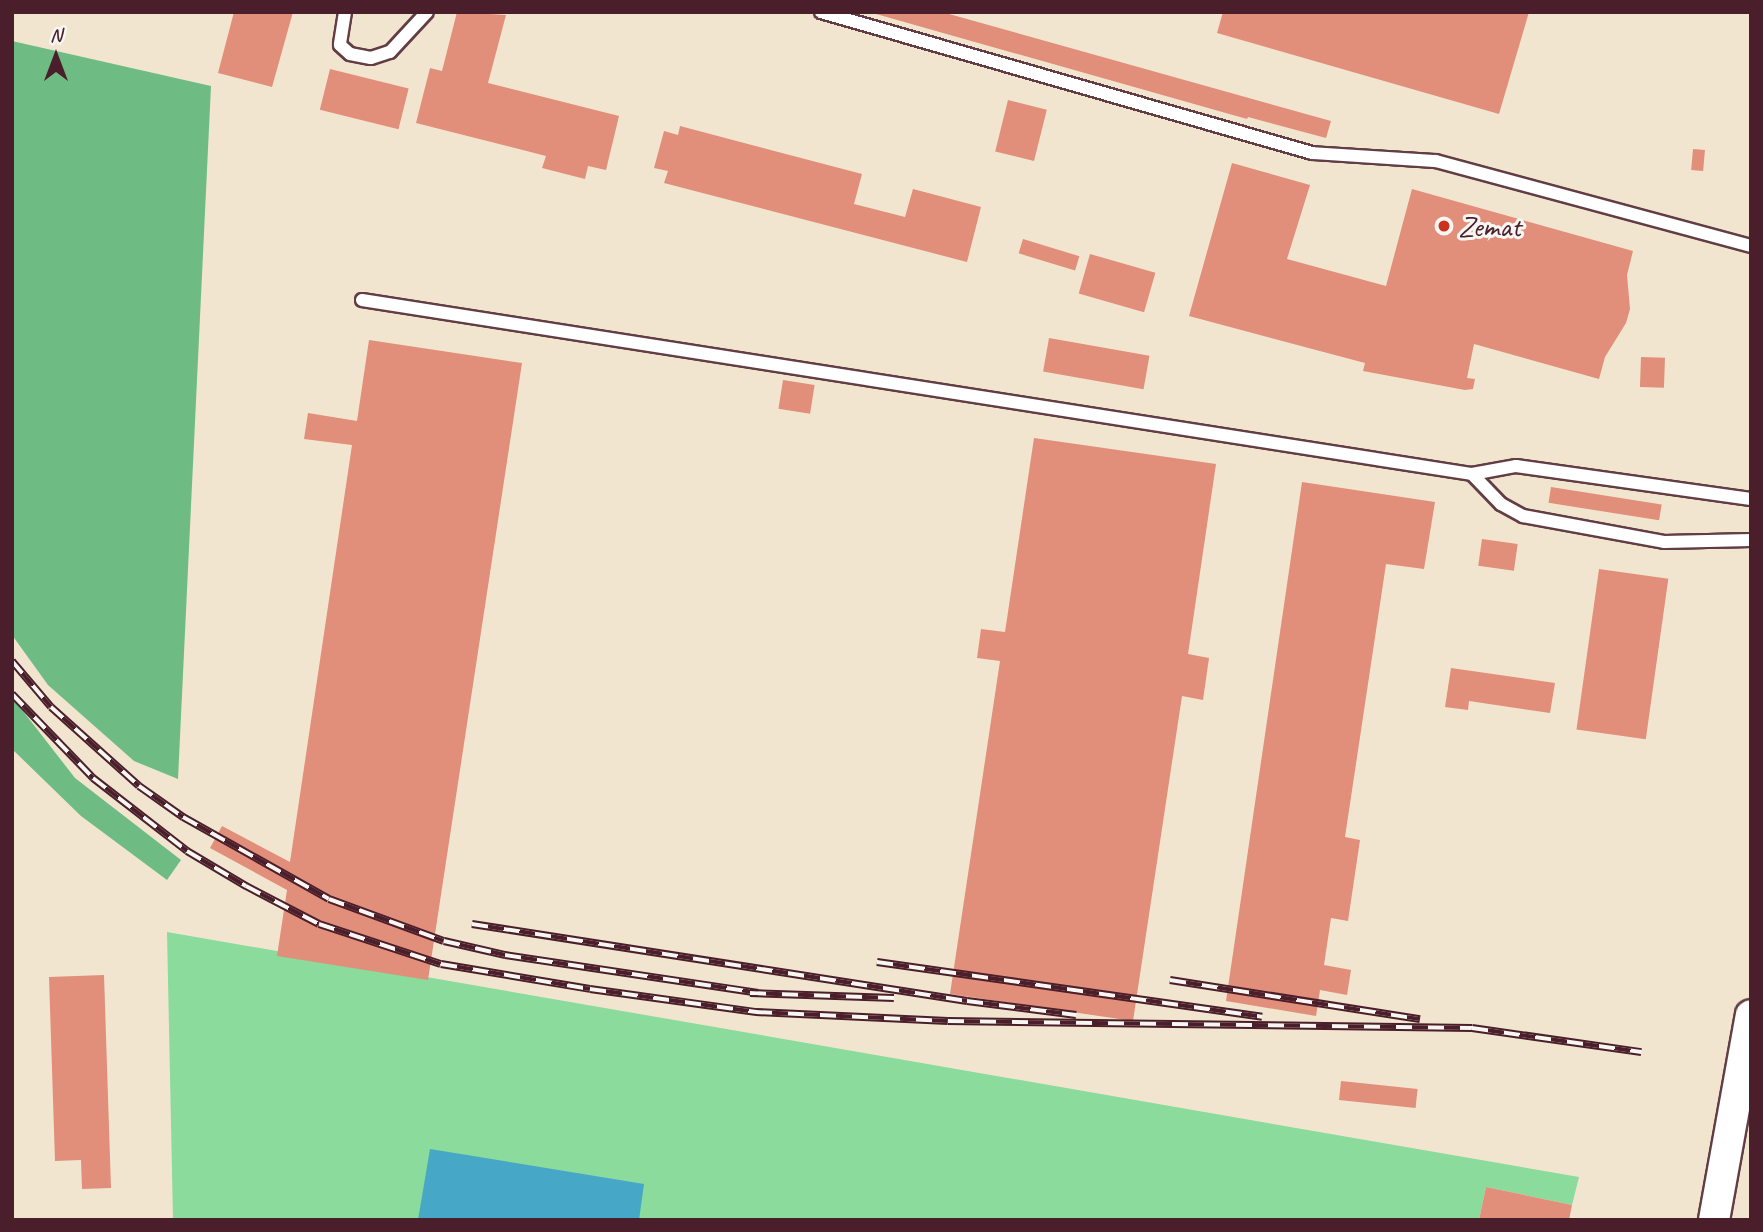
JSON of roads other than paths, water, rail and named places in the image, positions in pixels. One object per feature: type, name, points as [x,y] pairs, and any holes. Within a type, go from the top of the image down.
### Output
[{"type":"street","points":[[1714,1220],[1751,1015]]},
{"type":"lane","points":[[345,12],[340,45],[350,54],[371,58],[390,52],[427,12]]},
{"type":"lane","points":[[821,12],[1312,153],[1436,161],[1751,246]]},
{"type":"lane","points":[[362,300],[1472,474],[1516,466],[1751,499]]},
{"type":"lane","points":[[1472,474],[1501,505],[1523,516],[1664,542],[1751,540]]},
{"type":"water","points":[[430,1149],[644,1184],[639,1220],[418,1220]]},
{"type":"railway","points":[[12,661],[51,707],[139,786],[183,817],[329,899],[444,941],[505,955],[758,993]]},
{"type":"railway","points":[[12,694],[93,778],[187,851],[319,924],[441,964],[590,989],[756,1012],[948,1021],[1472,1028],[1641,1052]]},
{"type":"railway","points":[[472,924],[967,1001],[1076,1015]]},
{"type":"railway","points":[[877,962],[1262,1017]]},
{"type":"railway","points":[[1170,980],[1420,1019]]},
{"type":"railway","points":[[750,993],[894,998]]},
{"type":"place","name":"Zemat","points":[[1444,226]]}]
